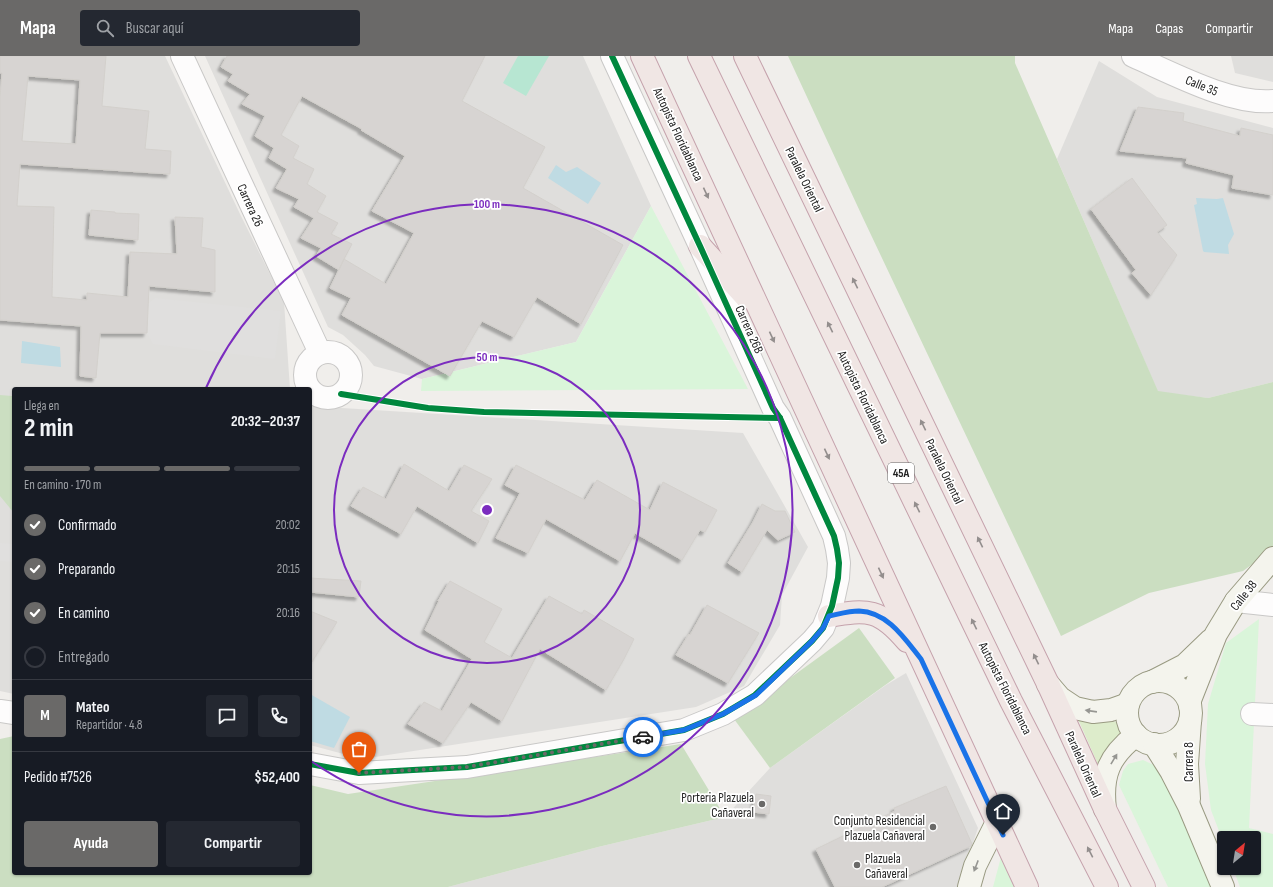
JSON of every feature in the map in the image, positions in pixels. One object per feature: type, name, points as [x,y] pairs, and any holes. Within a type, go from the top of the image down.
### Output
[{"type":"highway","name":"Autopista Floridablanca","points":[[642,56],[1027,887]]},
{"type":"highway","name":"Autopista Floridablanca","points":[[699,56],[1011,701],[1107,887]]},
{"type":"highway","name":"Paralela Oriental","points":[[745,56],[1048,684],[1105,809],[1144,887]]},
{"type":"highway","points":[[700,246],[762,314]]},
{"type":"highway","points":[[829,616],[859,611],[876,615],[889,622],[921,659]]},
{"type":"main road","name":"Calle 38","points":[[1190,712],[1190,700],[1216,634],[1236,601],[1273,558]]},
{"type":"main road","name":"Calle 38","points":[[1152,682],[1185,665],[1216,634]]},
{"type":"main road","points":[[1105,809],[1103,792],[1106,775],[1110,765],[1123,746],[1145,740],[1164,744],[1173,742],[1184,732],[1190,712],[1184,693],[1173,684],[1159,681],[1146,684],[1135,692],[1128,704],[1127,717],[1129,724],[1145,740]]},
{"type":"main road","points":[[1048,684],[1060,698],[1075,708],[1093,712],[1111,710],[1128,704]]},
{"type":"main road","name":"Carrera 8","points":[[1189,806],[1187,764],[1190,712]]},
{"type":"main road","name":"Carrera 8","points":[[1145,740],[1171,772],[1189,806],[1223,887]]},
{"type":"main road","points":[[969,887],[975,866],[997,822]]},
{"type":"street","name":"Carrera 26","points":[[182,56],[320,354]]},
{"type":"street","name":"Carrera 26B","points":[[312,764],[359,773],[467,767],[684,730],[723,714],[756,695],[812,641],[823,628],[829,616],[836,592],[839,571],[834,536],[780,418],[773,408],[612,56]]},
{"type":"street","name":"Calle 35","points":[[1134,56],[1202,86],[1231,96],[1265,102],[1273,101]]},
{"type":"street","points":[[1236,601],[1273,605]]},
{"type":"street","points":[[0,710],[12,713]]},
{"type":"street","points":[[1252,714],[1273,715]]},
{"type":"shaded area","points":[[0,56],[165,56],[240,214],[284,302],[290,387],[12,387],[12,694],[0,691]]},
{"type":"shaded area","points":[[205,56],[583,56],[651,206],[576,342],[422,379],[374,366],[365,355],[343,335],[328,327]]},
{"type":"shaded area","points":[[1231,56],[1273,56],[1273,82],[1235,73]]},
{"type":"shaded area","points":[[1099,61],[1157,97],[1273,128],[1273,382],[1208,398],[1158,392],[1057,159]]},
{"type":"shaded area","points":[[155,298],[281,311],[275,359],[153,344],[147,333],[148,304]]},
{"type":"shaded area","points":[[312,406],[743,433],[808,547],[782,595],[780,625],[744,686],[696,707],[362,759],[312,746]]},
{"type":"shaded area","points":[[0,543],[12,544],[12,562],[0,561]]},
{"type":"shaded area","name":"Plazuela Cañaveral","points":[[906,673],[978,828],[958,887],[448,887],[598,847],[725,817],[770,768],[886,685]]},
{"type":"green space","points":[[518,56],[549,56],[526,96],[503,83]]},
{"type":"green space","points":[[788,56],[1015,56],[1015,63],[1158,391],[1208,398],[1273,382],[1273,549],[1243,571],[1149,593],[1061,636]]},
{"type":"green space","points":[[651,206],[748,389],[421,391],[422,379],[576,342]]},
{"type":"green space","points":[[0,395],[12,396],[12,511],[0,496]]},
{"type":"green space","points":[[1259,619],[1249,828],[1261,831],[1219,831],[1211,810],[1205,764],[1208,704],[1226,643]]},
{"type":"green space","points":[[859,628],[895,678],[770,768],[734,719]]},
{"type":"green space","points":[[1078,719],[1119,722],[1127,732],[1100,769]]},
{"type":"green space","points":[[12,736],[12,875],[312,875],[312,785],[348,794],[681,744],[725,817],[598,847],[448,887],[0,887],[0,739]]},
{"type":"green space","points":[[1143,760],[1156,766],[1166,778],[1211,887],[1168,887],[1119,785],[1123,771],[1128,764]]},
{"type":"green space","points":[[1261,831],[1273,834],[1273,887],[1240,887],[1236,875],[1261,875]]},
{"type":"green space","points":[[1001,857],[1015,887],[993,887]]},
{"type":"water","points":[[556,165],[566,172],[577,167],[601,183],[588,204],[548,178]]},
{"type":"water","points":[[1196,198],[1223,198],[1234,234],[1228,245],[1229,254],[1203,251],[1194,205],[1197,204]]},
{"type":"water","points":[[22,341],[60,347],[61,367],[21,363]]},
{"type":"water","points":[[312,695],[350,717],[334,748],[312,742]]},
{"type":"building","points":[[0,56],[106,56],[102,106],[149,111],[145,149],[171,151],[170,174],[20,164],[17,206],[54,207],[52,297],[87,300],[87,293],[128,297],[130,252],[177,254],[175,217],[203,218],[201,247],[215,250],[215,292],[149,286],[147,333],[100,333],[96,378],[80,376],[81,326],[0,320],[0,96],[2,73],[0,73]],"holes":[[[28,76],[80,80],[76,144],[22,141]]]},
{"type":"building","points":[[227,56],[485,56],[462,101],[545,147],[523,188],[623,245],[581,324],[537,297],[514,337],[482,321],[450,376],[342,315],[351,298],[330,288],[339,270],[316,256],[321,248],[301,238],[314,218],[294,207],[299,199],[276,188],[287,169],[269,158],[274,148],[255,136],[265,116],[242,104],[250,94],[228,81],[233,74],[221,67]],"holes":[[[302,96],[362,129],[361,130],[405,156],[372,211],[414,233],[386,284],[344,259],[352,244],[331,234],[338,223],[317,212],[326,196],[307,184],[314,169],[293,158],[299,146],[281,135]]]},
{"type":"building","points":[[1138,107],[1184,113],[1183,121],[1240,136],[1241,128],[1273,135],[1273,195],[1232,188],[1234,175],[1186,163],[1187,158],[1120,151]]},
{"type":"building","points":[[1132,178],[1167,225],[1157,232],[1177,255],[1151,295],[1132,273],[1136,270],[1091,209]]},
{"type":"building","points":[[91,210],[139,214],[138,240],[89,235]]},
{"type":"building","points":[[404,464],[449,491],[464,465],[492,479],[471,511],[489,521],[478,543],[417,506],[401,534],[351,506],[363,487],[386,499]]},
{"type":"building","points":[[516,465],[585,500],[597,480],[650,510],[663,482],[717,510],[705,532],[700,530],[682,560],[635,533],[620,561],[546,519],[528,553],[496,538],[520,493],[505,485]]},
{"type":"building","points":[[762,504],[775,511],[785,511],[795,532],[778,540],[767,530],[742,572],[728,563]]},
{"type":"building","points":[[312,578],[361,581],[359,597],[312,592]]},
{"type":"building","points":[[450,581],[502,609],[484,642],[512,658],[549,596],[582,614],[584,610],[634,639],[606,690],[540,649],[502,721],[471,702],[443,743],[408,724],[424,702],[442,711],[472,659],[425,630],[438,601]]},
{"type":"building","points":[[707,605],[759,633],[728,683],[676,655],[689,634],[690,635]]},
{"type":"building","points":[[312,612],[337,622],[312,662]]},
{"type":"building","points":[[946,786],[972,844],[971,846],[882,887],[835,887],[816,849],[895,811],[894,808]]},
{"type":"building","name":"Porteria Plazuela Cañaveral","points":[[756,794],[771,796],[769,814],[753,812]]},
{"type":"cycle path","points":[[312,764],[359,773],[467,767],[684,730],[723,714],[755,695],[812,641],[823,628],[832,606],[838,578],[839,563],[834,536],[780,418],[773,408],[612,56]]},
{"type":"cycle path","points":[[341,394],[428,408],[484,412],[780,418]]},
{"type":"way so far","points":[[359,773],[467,767],[643,737]]},
{"type":"place","name":"Porteria Plazuela Cañaveral","points":[[762,804]]},
{"type":"place","name":"Conjunto Residencial Plazuela Cañaveral","points":[[933,827]]},
{"type":"place","name":"Plazuela Cañaveral","points":[[857,865]]},
{"type":"route","points":[[643,737],[684,730],[723,714],[756,695],[812,641],[823,628],[829,616],[859,611],[867,612],[889,622],[901,634],[921,659],[1003,835]]}]
